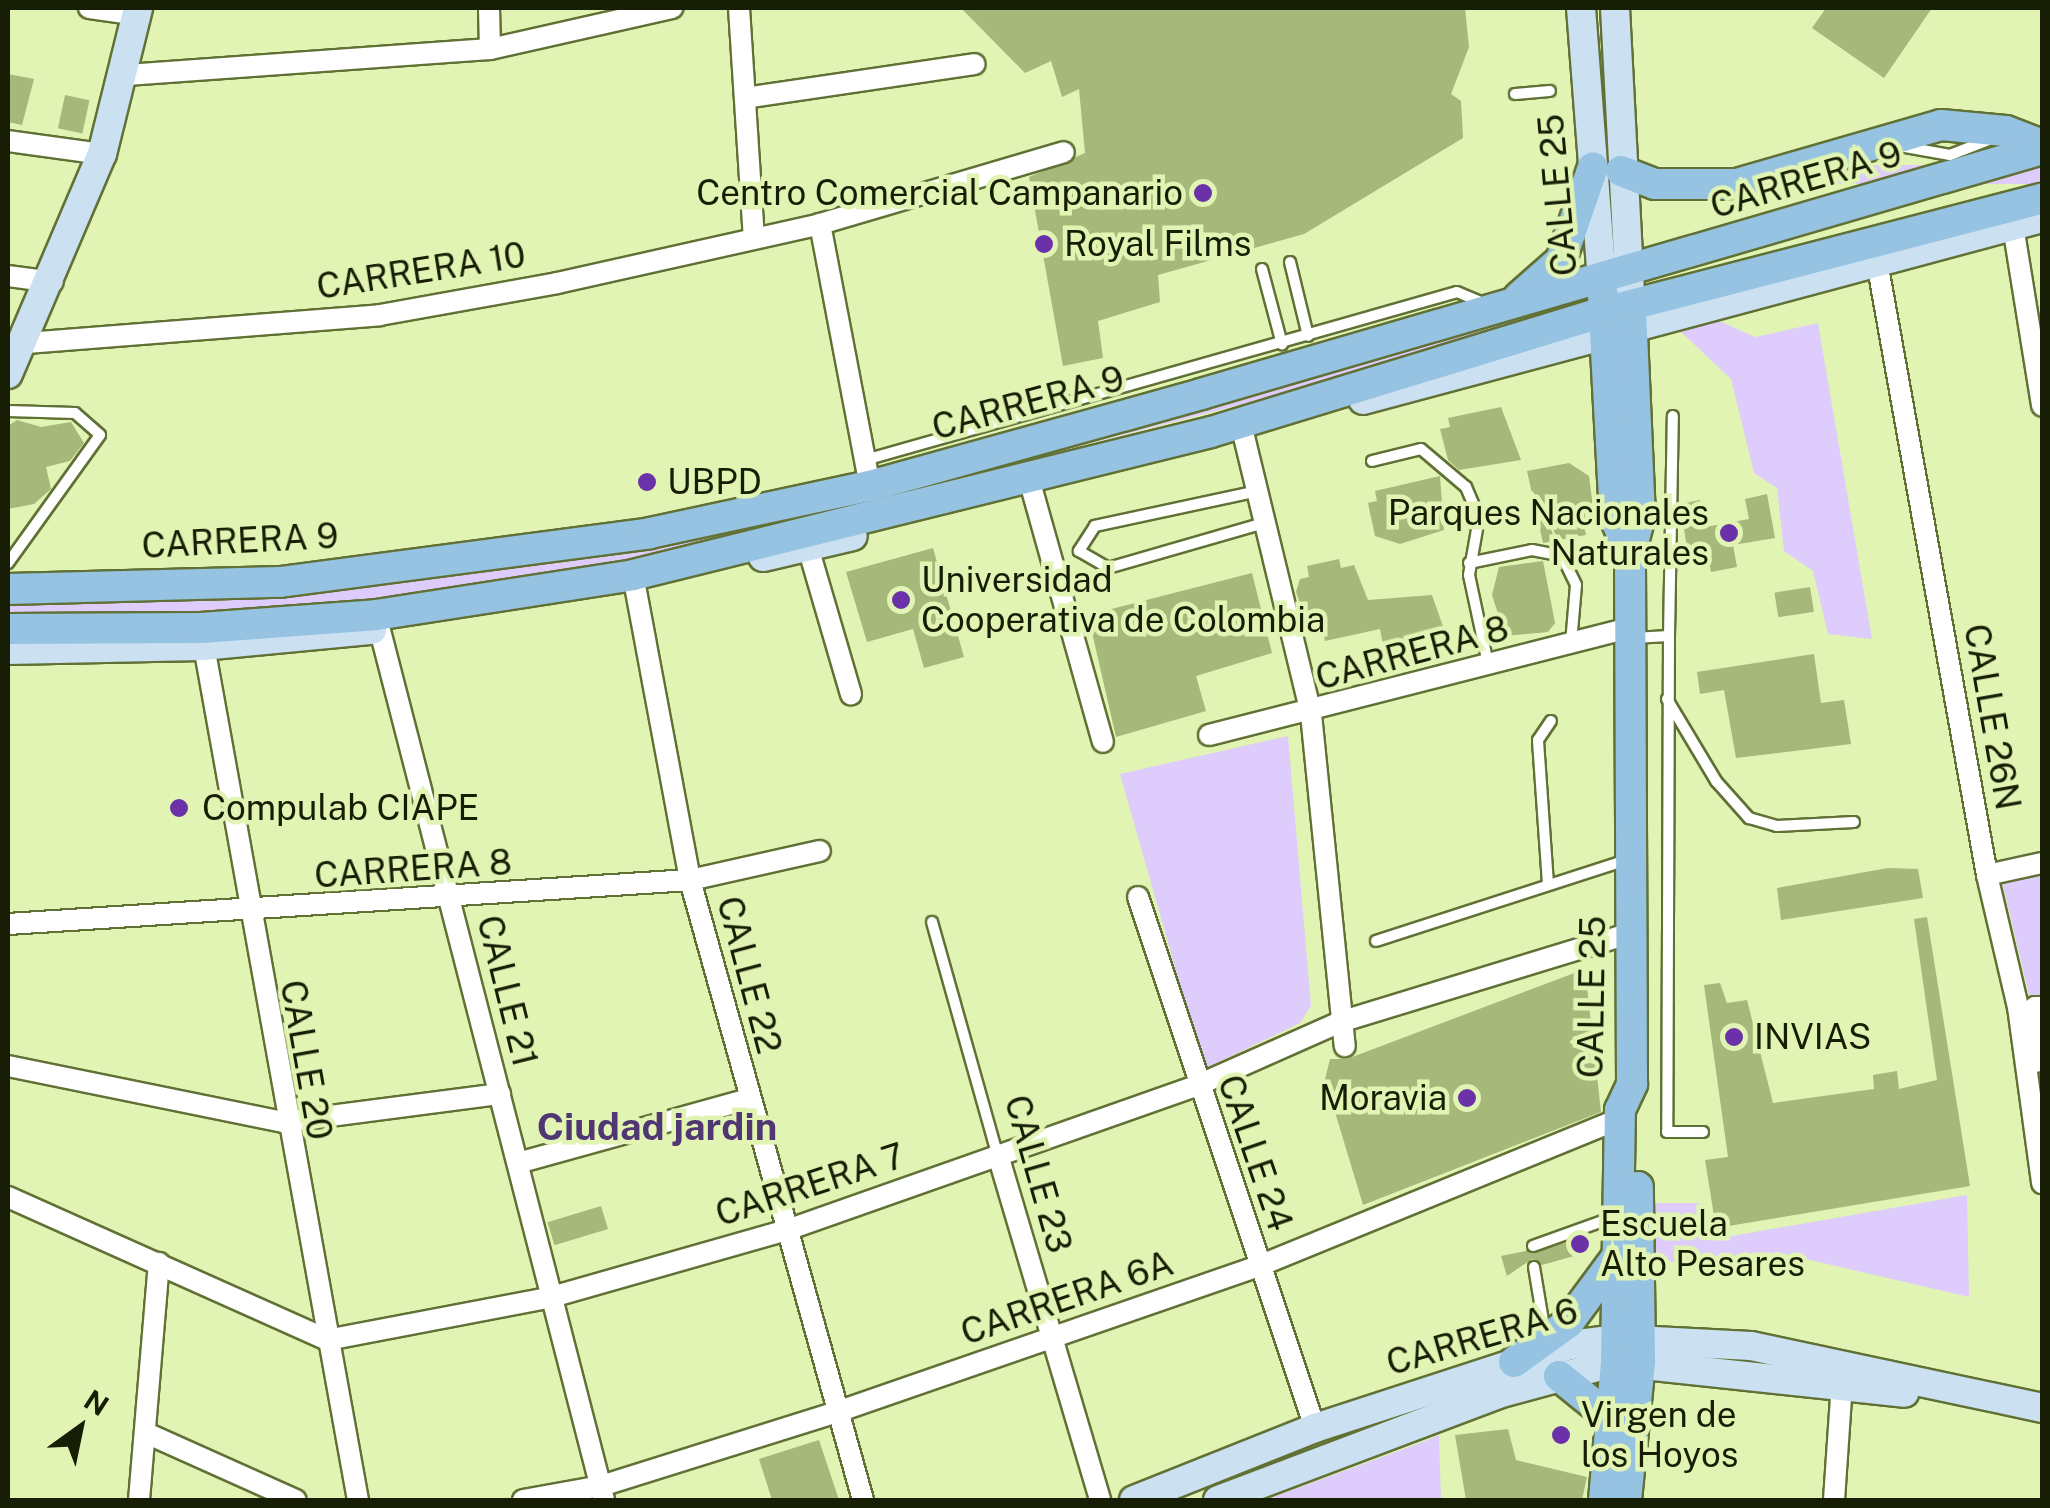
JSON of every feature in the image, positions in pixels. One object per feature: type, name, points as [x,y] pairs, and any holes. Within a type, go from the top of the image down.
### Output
[{"type":"main road","name":"CALLE 25","points":[[1581,8],[1607,169],[1615,274],[1606,329],[1640,517],[1630,554],[1632,1084],[1620,1119],[1616,1258],[1628,1350],[1612,1419],[1604,1500]]},
{"type":"main road","name":"CALLE 25","points":[[1607,169],[1615,8]]},
{"type":"main road","points":[[8,374],[53,282],[102,154],[126,75],[138,11]]},
{"type":"main road","points":[[1504,306],[1561,260],[1607,169],[1656,184],[1736,184],[1941,125],[2006,131],[2042,147]]},
{"type":"main road","name":"CARRERA 9","points":[[8,588],[280,582],[650,533],[1504,306],[2042,147]]},
{"type":"main road","name":"CARRERA 9","points":[[8,629],[202,637],[378,622],[634,580],[806,542],[1243,429],[1526,336],[1606,329],[2042,199]]},
{"type":"main road","points":[[1243,429],[1606,329],[2042,218]]},
{"type":"main road","points":[[8,650],[202,637]]},
{"type":"main road","points":[[1626,1500],[1632,1084]]},
{"type":"main road","points":[[1514,1362],[1586,1304],[1616,1258]]},
{"type":"main road","name":"CARRERA 6","points":[[1134,1500],[1315,1428],[1514,1362],[1628,1350],[1751,1346],[2042,1408]]},
{"type":"main road","name":"CARRERA 6","points":[[1218,1500],[1628,1350],[1842,1383],[2042,1420]]},
{"type":"main road","points":[[1559,1376],[1612,1419]]},
{"type":"street","points":[[89,8],[138,11]]},
{"type":"street","points":[[489,8],[490,49]]},
{"type":"street","points":[[126,75],[490,49],[672,8]]},
{"type":"street","points":[[739,8],[754,239]]},
{"type":"street","points":[[745,98],[974,64]]},
{"type":"street","points":[[8,141],[102,154]]},
{"type":"street","name":"CARRERA 10","points":[[26,342],[380,315],[820,224],[1064,152]]},
{"type":"street","points":[[820,224],[867,473]]},
{"type":"street","points":[[2014,226],[2036,324],[2042,406]]},
{"type":"street","name":"CALLE 26N","points":[[1877,262],[1987,876],[2018,1007],[2042,1183]]},
{"type":"street","points":[[8,276],[53,282]]},
{"type":"street","points":[[1243,429],[1311,714],[1340,1022],[1346,1046]]},
{"type":"street","points":[[1031,484],[1103,742]]},
{"type":"street","points":[[806,542],[851,694]]},
{"type":"street","name":"CALLE 22","points":[[634,580],[690,880],[784,1231],[863,1500]]},
{"type":"street","name":"CALLE 21","points":[[378,622],[602,1493]]},
{"type":"street","name":"CARRERA 8","points":[[1210,735],[1311,714],[1571,644],[1630,633]]},
{"type":"street","name":"CALLE 20","points":[[202,637],[284,1122],[358,1500]]},
{"type":"street","name":"CARRERA 8","points":[[8,924],[450,901],[690,880],[820,851]]},
{"type":"street","points":[[1987,876],[2042,863]]},
{"type":"street","name":"CALLE 24","points":[[1138,897],[1315,1428]]},
{"type":"street","name":"CARRERA 7","points":[[327,1340],[552,1297],[784,1231],[1198,1085],[1340,1022],[1632,933]]},
{"type":"street","points":[[2039,1007],[2042,1108]]},
{"type":"street","points":[[8,1066],[284,1122],[500,1094]]},
{"type":"street","points":[[518,1163],[749,1099]]},
{"type":"street","name":"CARRERA 6A","points":[[523,1500],[602,1493],[1052,1338],[1259,1266],[1620,1119]]},
{"type":"street","name":"CALLE 23","points":[[998,1155],[1100,1500]]},
{"type":"street","points":[[8,1197],[327,1340]]},
{"type":"street","points":[[139,1500],[159,1263]]},
{"type":"street","points":[[1834,1500],[1842,1383]]},
{"type":"street","points":[[146,1433],[296,1500]]},
{"type":"lane","points":[[1515,94],[1550,91]]},
{"type":"lane","points":[[1290,262],[1308,336]]},
{"type":"lane","points":[[1262,269],[1282,344]]},
{"type":"lane","points":[[867,473],[1457,292],[1504,306]]},
{"type":"lane","points":[[8,411],[75,412],[100,436],[8,563]]},
{"type":"lane","points":[[1674,416],[1667,698],[1667,1132],[1704,1132]]},
{"type":"lane","points":[[1372,462],[1420,448],[1442,462],[1479,518],[1469,563],[1488,668]]},
{"type":"lane","points":[[1258,491],[1095,526],[1079,551],[1108,568],[1265,523]]},
{"type":"lane","points":[[1469,563],[1532,550],[1562,556],[1576,585],[1571,644]]},
{"type":"lane","points":[[1630,633],[1669,636]]},
{"type":"lane","points":[[1667,698],[1716,782],[1749,818],[1777,826],[1854,822]]},
{"type":"lane","points":[[1548,884],[1538,740],[1551,721]]},
{"type":"lane","points":[[1376,941],[1632,859]]},
{"type":"lane","name":"CALLE 23","points":[[932,922],[998,1155]]},
{"type":"lane","points":[[1533,1246],[1618,1216]]},
{"type":"lane","points":[[1534,1268],[1546,1339]]},
{"type":"shaded area","points":[[1789,165],[2042,165],[2042,184],[1789,184]]},
{"type":"shaded area","points":[[1578,290],[1583,302],[1344,378],[642,559],[341,605],[8,619],[8,604],[337,589],[641,547]]},
{"type":"shaded area","points":[[1706,315],[1755,337],[1818,323],[1872,639],[1828,634],[1813,571],[1784,551],[1777,488],[1754,473],[1731,379],[1678,329]]},
{"type":"shaded area","points":[[1288,736],[1311,1006],[1300,1023],[1204,1069],[1120,774]]},
{"type":"shaded area","points":[[2042,872],[2042,998],[2030,999],[2002,882]]},
{"type":"shaded area","points":[[1967,1195],[1969,1297],[1776,1252],[1773,1265],[1747,1259],[1742,1278],[1650,1257],[1652,1203],[1699,1203],[1709,1240]]},
{"type":"shaded area","points":[[1439,1435],[1441,1500],[1265,1500],[1420,1443]]},
{"type":"building","name":"Centro Comercial Campanario","points":[[961,8],[1465,8],[1469,47],[1451,94],[1461,101],[1463,138],[1304,234],[1158,275],[1160,302],[1098,321],[1103,358],[1063,366],[1029,177],[1085,153],[1079,89],[1062,97],[1051,61],[1025,73]]},
{"type":"building","points":[[1826,8],[1932,8],[1884,78],[1812,28]]},
{"type":"building","points":[[8,74],[34,79],[22,125],[8,122]]},
{"type":"building","points":[[65,95],[89,100],[82,133],[58,128]]},
{"type":"building","points":[[1501,407],[1521,460],[1459,470],[1448,460],[1440,429],[1450,427],[1448,418]]},
{"type":"building","points":[[17,420],[41,427],[71,422],[84,443],[70,461],[46,467],[51,489],[34,504],[8,509],[8,426]]},
{"type":"building","points":[[1569,463],[1589,476],[1595,523],[1584,525],[1586,535],[1543,543],[1527,471]]},
{"type":"building","points":[[1440,476],[1444,530],[1400,544],[1375,536],[1368,503],[1377,501],[1375,491]]},
{"type":"building","name":"Parques Nacionales Naturales","points":[[1767,494],[1775,538],[1733,545],[1737,567],[1711,572],[1707,551],[1688,554],[1680,504],[1700,500],[1705,527],[1749,519],[1745,499]]},
{"type":"building","name":"Universidad Cooperativa de Colombia","points":[[933,548],[964,657],[924,668],[913,629],[867,642],[846,572]]},
{"type":"building","points":[[1339,559],[1341,568],[1354,565],[1368,600],[1432,595],[1446,635],[1441,662],[1405,668],[1394,648],[1384,650],[1380,629],[1325,641],[1323,632],[1311,635],[1296,592],[1300,579],[1309,577],[1307,566]]},
{"type":"building","points":[[1543,561],[1555,623],[1548,632],[1505,636],[1492,595],[1499,567]]},
{"type":"building","points":[[1252,573],[1272,653],[1196,676],[1206,711],[1116,737],[1088,615]]},
{"type":"building","points":[[1810,587],[1814,612],[1778,617],[1774,593]]},
{"type":"building","points":[[1814,654],[1821,703],[1844,700],[1851,744],[1736,758],[1724,690],[1700,694],[1697,672]]},
{"type":"building","points":[[1888,868],[1918,869],[1923,898],[1781,920],[1777,888]]},
{"type":"building","name":"INVIAS","points":[[1927,917],[1970,1186],[1716,1228],[1705,1160],[1728,1157],[1704,985],[1720,983],[1727,1003],[1747,1000],[1773,1103],[1874,1089],[1873,1075],[1897,1071],[1899,1089],[1937,1080],[1914,919]]},
{"type":"building","name":"Moravia","points":[[1585,969],[1601,1112],[1363,1205],[1325,1079],[1330,1059],[1347,1059]]},
{"type":"building","points":[[601,1206],[608,1229],[554,1245],[547,1222]]},
{"type":"building","points":[[1570,1242],[1574,1256],[1542,1265],[1532,1259],[1507,1276],[1501,1256]]},
{"type":"building","points":[[1508,1429],[1516,1460],[1587,1477],[1582,1500],[1466,1500],[1455,1435]]},
{"type":"building","points":[[819,1440],[839,1500],[772,1500],[759,1459]]},
{"type":"place","name":"Centro Comercial Campanario","points":[[1203,193]]},
{"type":"place","name":"Royal Films","points":[[1044,244]]},
{"type":"place","name":"UBPD","points":[[647,482]]},
{"type":"place","name":"Parques Nacionales Naturales","points":[[1729,533]]},
{"type":"place","name":"Universidad Cooperativa de Colombia","points":[[901,600]]},
{"type":"place","name":"Compulab CIAPE","points":[[179,808]]},
{"type":"place","name":"INVIAS","points":[[1734,1037]]},
{"type":"place","name":"Moravia","points":[[1467,1098]]},
{"type":"place","name":"Escuela Alto Pesares","points":[[1580,1244]]},
{"type":"place","name":"Virgen de los Hoyos","points":[[1561,1435]]},
{"type":"district","name":"Ciudad jardin","points":[[657,1127]]}]
